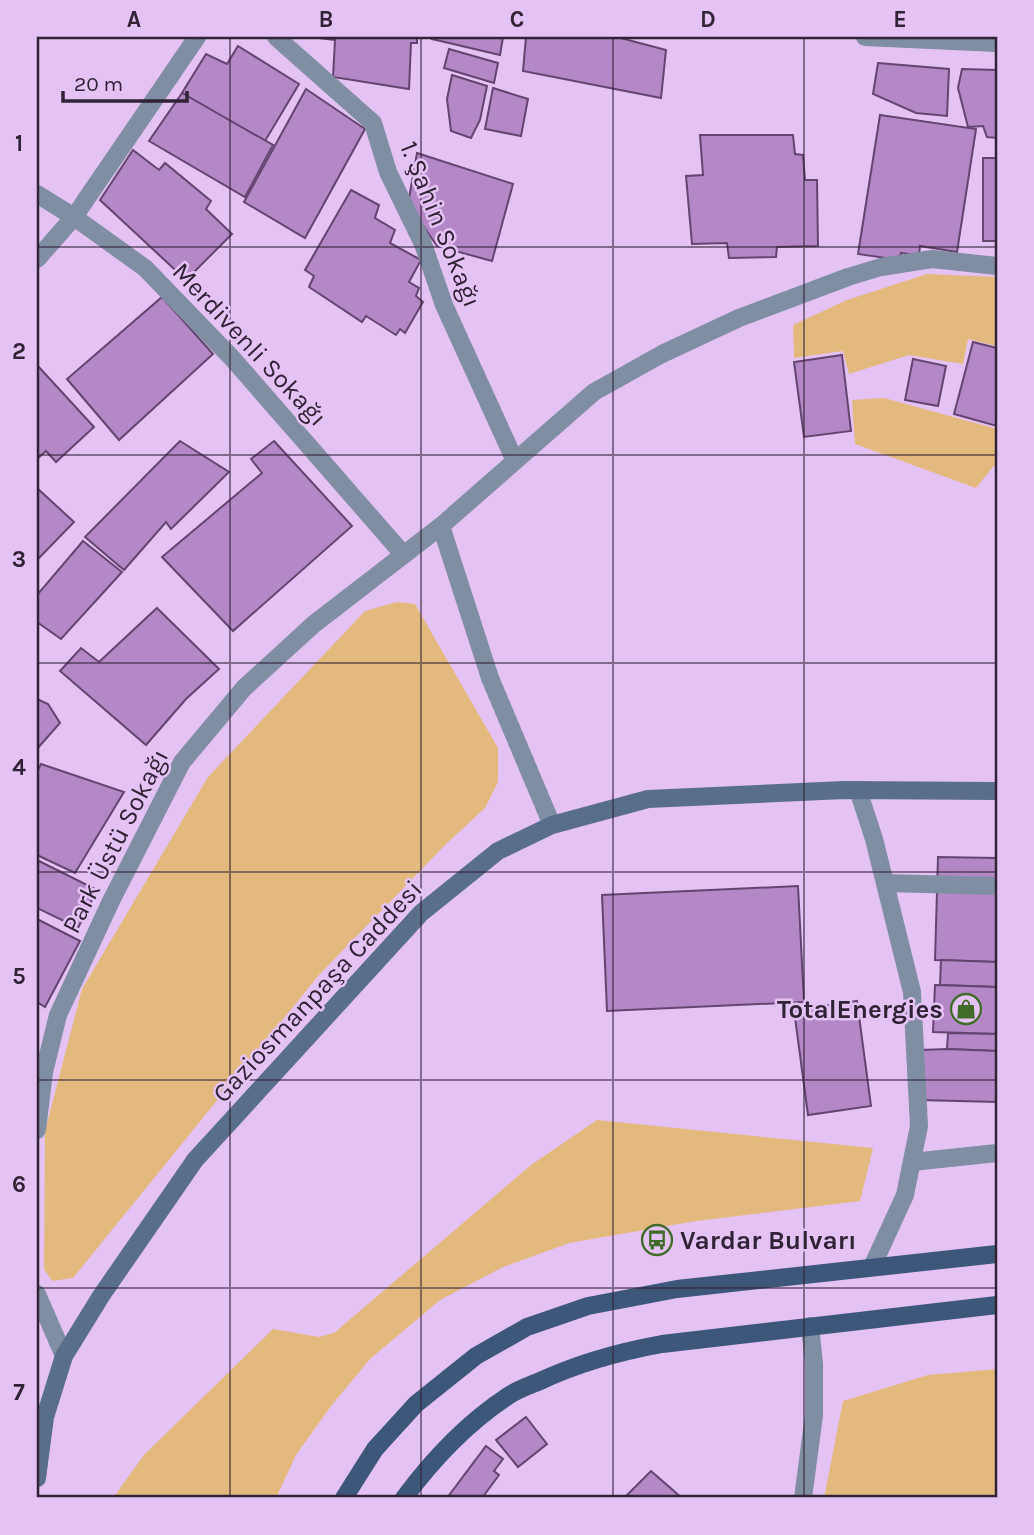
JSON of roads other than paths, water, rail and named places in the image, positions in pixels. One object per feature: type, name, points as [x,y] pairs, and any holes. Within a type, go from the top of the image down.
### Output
[{"type":"main road","name":"Gaziosmanpaşa Caddesi","points":[[37,1478],[46,1417],[64,1356],[101,1296],[194,1160],[421,913],[498,850],[552,825],[648,799],[858,790],[997,790]]},
{"type":"main road","points":[[344,1498],[375,1449],[416,1404],[476,1356],[527,1327],[589,1306],[677,1289],[997,1254]]},
{"type":"main road","points":[[404,1498],[428,1467],[467,1429],[510,1395],[566,1369],[614,1353],[662,1344],[810,1325],[997,1305]]},
{"type":"street","points":[[37,259],[74,217],[197,37]]},
{"type":"street","name":"1. Şahin Sokağı","points":[[276,37],[373,124],[388,172],[423,244],[444,305],[514,461]]},
{"type":"street","points":[[865,37],[997,43]]},
{"type":"street","name":"Merdivenli Sokağı","points":[[37,194],[145,268],[232,358],[403,554]]},
{"type":"street","name":"Park Üstü Sokağı","points":[[37,1130],[44,1072],[58,1015],[111,901],[182,762],[244,688],[314,624],[441,526],[594,392],[662,354],[739,318],[881,267],[932,259],[997,266]]},
{"type":"street","points":[[441,526],[490,678],[552,825]]},
{"type":"street","points":[[858,790],[874,839],[912,992],[919,1126],[905,1195],[872,1267]]},
{"type":"street","points":[[885,883],[997,886]]},
{"type":"street","points":[[912,1162],[997,1153]]},
{"type":"street","points":[[37,1294],[64,1356]]},
{"type":"street","points":[[803,1498],[814,1415],[814,1364],[810,1325]]},
{"type":"place","name":"TotalEnergies","points":[[966,1009]]},
{"type":"place","name":"Vardar Bulvarı","points":[[657,1240]]}]
